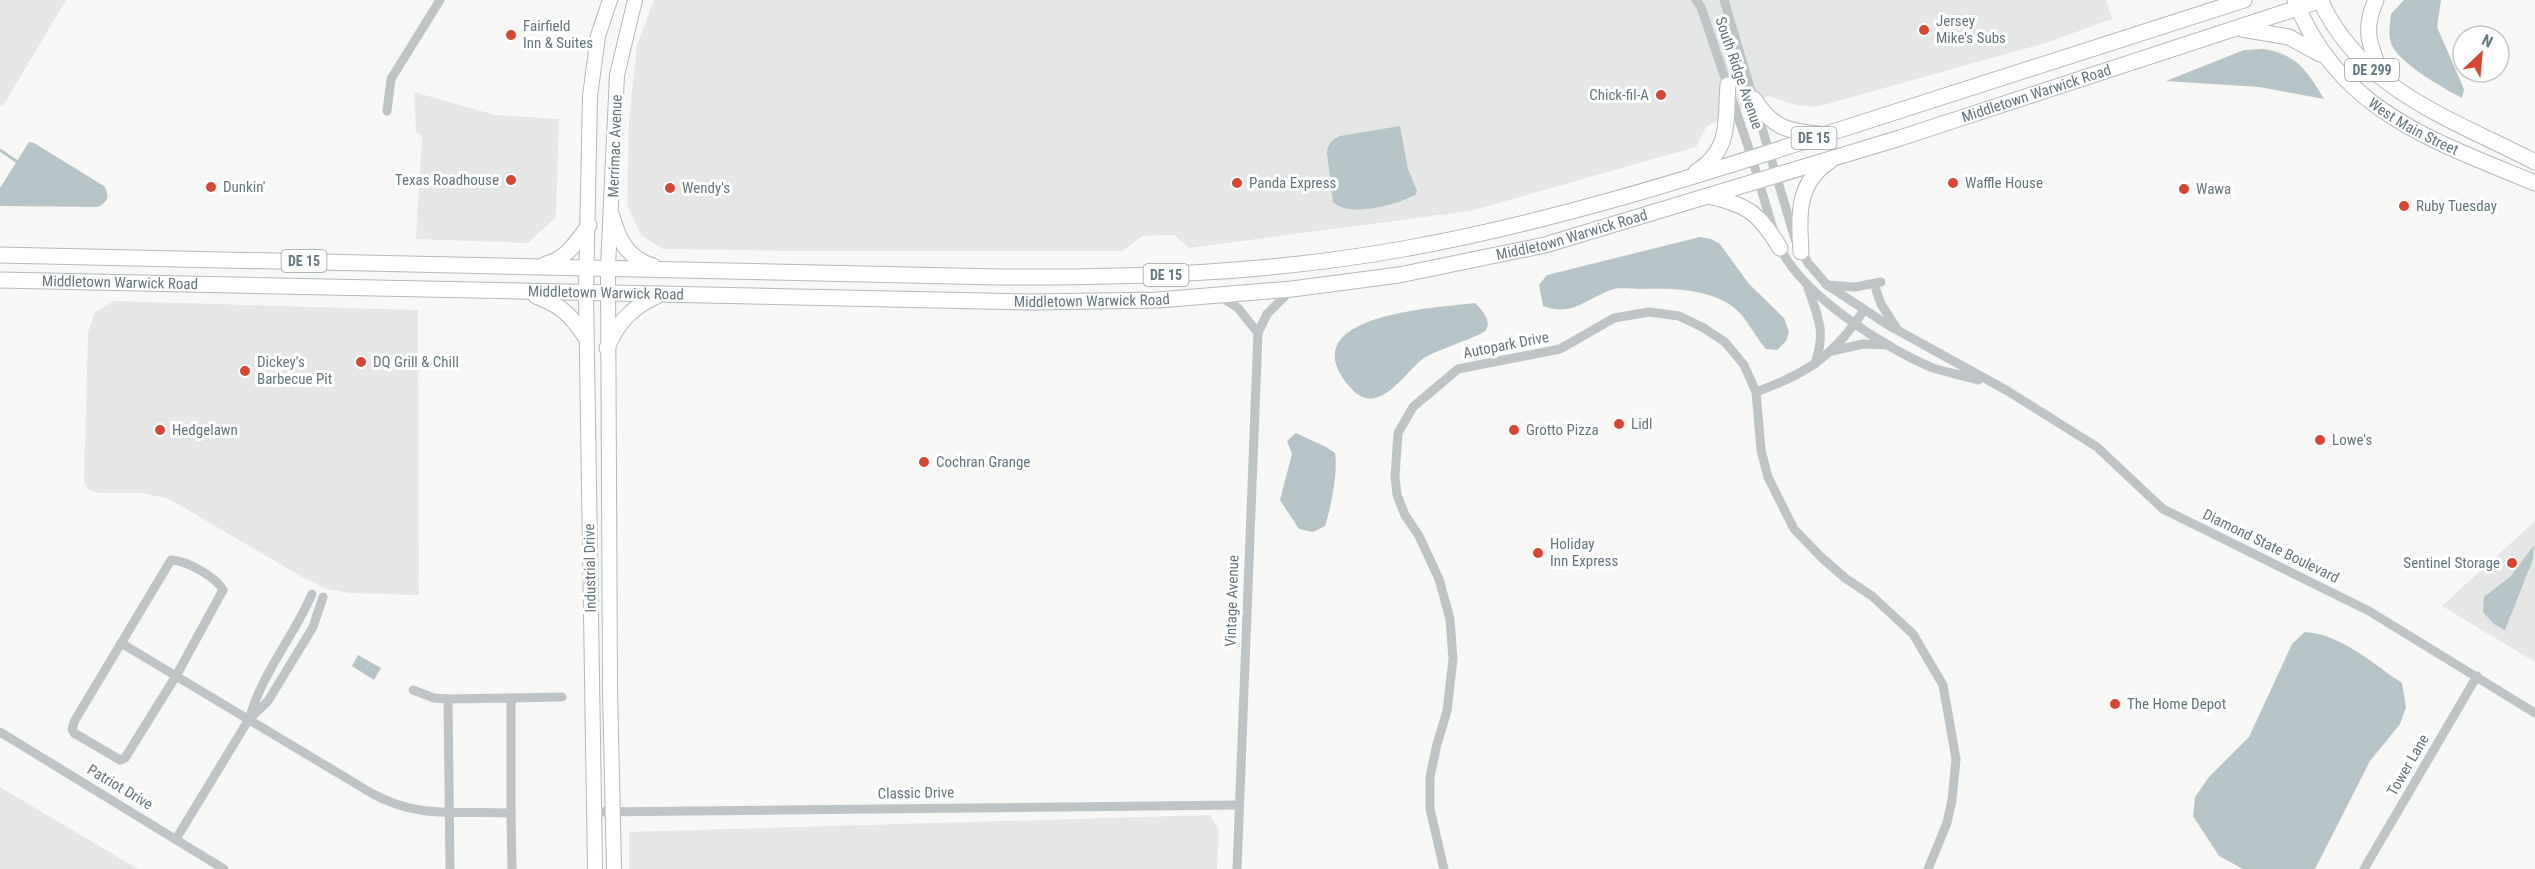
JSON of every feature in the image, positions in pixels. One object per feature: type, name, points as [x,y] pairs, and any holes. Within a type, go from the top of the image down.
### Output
[{"type":"main road","name":"Middletown Warwick Road","points":[[0,255],[1050,277],[1208,273],[1332,259],[1470,236],[1557,216],[1769,153],[2225,4],[2244,0]]},
{"type":"main road","name":"Middletown Warwick Road","points":[[0,280],[1032,302],[1122,302],[1292,290],[1399,275],[1545,245],[1837,157],[2234,28],[2296,4],[2321,0]]},
{"type":"main road","name":"West Main Street","points":[[2321,0],[2344,39],[2384,81],[2427,109],[2535,162]]},
{"type":"main road","points":[[2376,0],[2367,22],[2368,36],[2384,81]]},
{"type":"main road","name":"West Main Street","points":[[2296,4],[2305,25],[2327,59],[2369,100],[2405,126],[2535,183]]},
{"type":"main road","name":"DE 299","points":[[2234,28],[2289,36],[2327,59]]},
{"type":"main road","points":[[1683,180],[1710,161],[1721,145],[1728,123],[1728,85]]},
{"type":"main road","points":[[1754,99],[1766,116],[1781,127],[1794,132],[1824,135]]},
{"type":"main road","points":[[1801,252],[1798,216],[1801,199],[1817,171],[1837,157]]},
{"type":"main road","points":[[1708,196],[1734,202],[1750,211],[1765,225],[1780,248]]},
{"type":"main road","points":[[612,216],[618,238],[632,255],[646,264],[665,269]]},
{"type":"main road","points":[[541,266],[556,262],[568,252],[589,225]]},
{"type":"main road","points":[[525,291],[555,303],[572,317],[586,338]]},
{"type":"main road","points":[[607,348],[614,331],[629,312],[642,302],[660,294]]},
{"type":"street","points":[[387,111],[391,79],[440,0]]},
{"type":"street","name":"Merrimac Avenue","points":[[588,267],[590,96],[598,36],[610,0]]},
{"type":"street","name":"Merrimac Avenue","points":[[609,293],[608,267],[617,75],[634,0]]},
{"type":"street","name":"South Ridge Avenue","points":[[1696,0],[1701,8],[1752,158]]},
{"type":"street","name":"South Ridge Avenue","points":[[1724,0],[1776,175]]},
{"type":"street","name":"Diamond State Boulevard","points":[[1752,158],[1780,248],[1789,264],[1807,286],[1855,323],[1933,368],[2006,390]]},
{"type":"street","name":"Diamond State Boulevard","points":[[1776,175],[1801,252],[1816,274],[1827,285],[1864,310],[2006,390],[2097,447],[2163,509],[2369,612],[2535,713]]},
{"type":"street","name":"Industrial Drive","points":[[588,267],[586,338],[595,869]]},
{"type":"street","points":[[1827,285],[1879,286],[1881,304],[1899,331]]},
{"type":"street","points":[[1807,286],[1820,322],[1822,344],[1814,365]]},
{"type":"street","name":"Vintage Avenue","points":[[1237,869],[1258,333],[1267,314],[1292,290]]},
{"type":"street","name":"Industrial Drive","points":[[609,293],[607,348],[610,457],[609,690],[614,869]]},
{"type":"street","points":[[1220,296],[1238,308],[1258,333]]},
{"type":"street","points":[[1756,392],[1790,380],[1814,365],[1829,352],[1864,310]]},
{"type":"street","name":"Autopark Drive","points":[[1444,869],[1430,809],[1430,777],[1447,711],[1453,659],[1450,619],[1439,579],[1397,495],[1395,476],[1398,433],[1413,407],[1458,369],[1560,349],[1614,318],[1649,312],[1679,315],[1725,342],[1744,365],[1756,392],[1761,450],[1768,477],[1794,529],[1821,557],[1845,578],[1879,601],[1913,634],[1943,685],[1956,759],[1947,823],[1928,869]]},
{"type":"street","points":[[1829,352],[1863,344],[1891,345]]},
{"type":"street","points":[[171,560],[181,560],[219,583],[223,590],[176,676],[125,758],[112,756],[74,733],[72,729],[75,720],[171,560]]},
{"type":"street","points":[[249,719],[255,697],[301,620],[312,594]]},
{"type":"street","points":[[177,839],[249,719],[268,701],[313,627],[323,597]]},
{"type":"street","points":[[121,643],[386,801],[405,809],[449,814],[511,813]]},
{"type":"street","name":"Tower Lane","points":[[2364,869],[2477,676]]},
{"type":"street","points":[[413,690],[434,698],[448,699],[562,697]]},
{"type":"street","points":[[511,698],[512,869]]},
{"type":"street","points":[[448,699],[450,869]]},
{"type":"street","name":"Patriot Drive","points":[[0,732],[224,869]]},
{"type":"street","name":"Classic Drive","points":[[594,812],[1239,805]]},
{"type":"shaded area","points":[[0,0],[66,0],[3,106],[0,104]]},
{"type":"shaded area","points":[[654,0],[2106,0],[2112,19],[2046,43],[1816,107],[1796,105],[1768,96],[1706,127],[1696,147],[1470,211],[1189,248],[1174,235],[1142,236],[1123,251],[798,251],[663,249],[641,235],[627,205],[629,120],[637,45]]},
{"type":"shaded area","points":[[2404,0],[2441,0],[2437,27],[2451,59],[2451,84],[2462,84],[2464,89],[2462,98],[2412,67],[2395,51],[2390,36],[2391,14]]},
{"type":"shaded area","points":[[2244,50],[2275,51],[2293,60],[2307,73],[2324,99],[2259,87],[2166,81]]},
{"type":"shaded area","points":[[414,92],[495,115],[559,119],[556,217],[528,243],[416,239],[422,136],[416,132]]},
{"type":"shaded area","points":[[1400,126],[1408,169],[1417,191],[1416,194],[1386,206],[1374,208],[1350,209],[1340,207],[1333,202],[1327,153],[1330,143],[1340,136]]},
{"type":"shaded area","points":[[29,142],[104,186],[107,193],[106,201],[98,207],[0,206],[0,188]]},
{"type":"shaded area","points":[[1700,237],[1720,244],[1749,284],[1784,318],[1789,332],[1786,341],[1777,350],[1766,349],[1732,306],[1699,292],[1675,289],[1617,289],[1571,308],[1553,309],[1543,306],[1539,285],[1547,275]]},
{"type":"shaded area","points":[[114,301],[418,310],[419,595],[350,593],[327,589],[302,577],[169,499],[143,493],[97,493],[88,489],[84,481],[88,332],[95,312]]},
{"type":"shaded area","points":[[1475,303],[1487,319],[1488,326],[1483,333],[1424,358],[1391,390],[1381,396],[1371,399],[1361,396],[1351,388],[1336,364],[1338,345],[1351,330],[1374,320],[1401,313]]},
{"type":"shaded area","points":[[1296,433],[1335,453],[1335,480],[1325,526],[1313,532],[1299,529],[1280,500],[1292,454],[1287,441]]},
{"type":"shaded area","name":"Sentinel Storage","points":[[2535,521],[2535,662],[2442,606]]},
{"type":"shaded area","points":[[2534,545],[2533,559],[2505,630],[2494,624],[2483,612],[2484,597],[2511,576]]},
{"type":"shaded area","points":[[2305,632],[2331,638],[2344,644],[2402,683],[2406,707],[2400,724],[2370,761],[2315,869],[2243,869],[2219,856],[2193,816],[2195,797],[2209,777],[2249,737],[2292,644]]},
{"type":"shaded area","points":[[358,655],[381,668],[374,680],[352,666]]},
{"type":"shaded area","points":[[0,787],[138,869],[0,869]]},
{"type":"shaded area","points":[[1210,815],[1219,830],[1217,869],[629,869],[629,832]]},
{"type":"waterway","points":[[0,150],[16,161]]},
{"type":"place","name":"Jersey Mike's Subs","points":[[1924,30]]},
{"type":"place","name":"Fairfield Inn & Suites","points":[[511,35]]},
{"type":"place","name":"Chick-fil-A","points":[[1661,95]]},
{"type":"place","name":"Texas Roadhouse","points":[[511,180]]},
{"type":"place","name":"Panda Express","points":[[1237,183]]},
{"type":"place","name":"Waffle House","points":[[1953,183]]},
{"type":"place","name":"Dunkin'","points":[[211,187]]},
{"type":"place","name":"Wendy's","points":[[670,188]]},
{"type":"place","name":"Wawa","points":[[2184,189]]},
{"type":"place","name":"Ruby Tuesday","points":[[2404,206]]},
{"type":"place","name":"DQ Grill & Chill","points":[[361,362]]},
{"type":"place","name":"Dickey's Barbecue Pit","points":[[245,371]]},
{"type":"place","name":"Lidl","points":[[1619,424]]},
{"type":"place","name":"Hedgelawn","points":[[160,430]]},
{"type":"place","name":"Grotto Pizza","points":[[1514,430]]},
{"type":"place","name":"Lowe's","points":[[2320,440]]},
{"type":"place","name":"Cochran Grange","points":[[924,462]]},
{"type":"place","name":"Holiday Inn Express","points":[[1538,553]]},
{"type":"place","name":"Sentinel Storage","points":[[2512,563]]},
{"type":"place","name":"The Home Depot","points":[[2115,704]]}]
